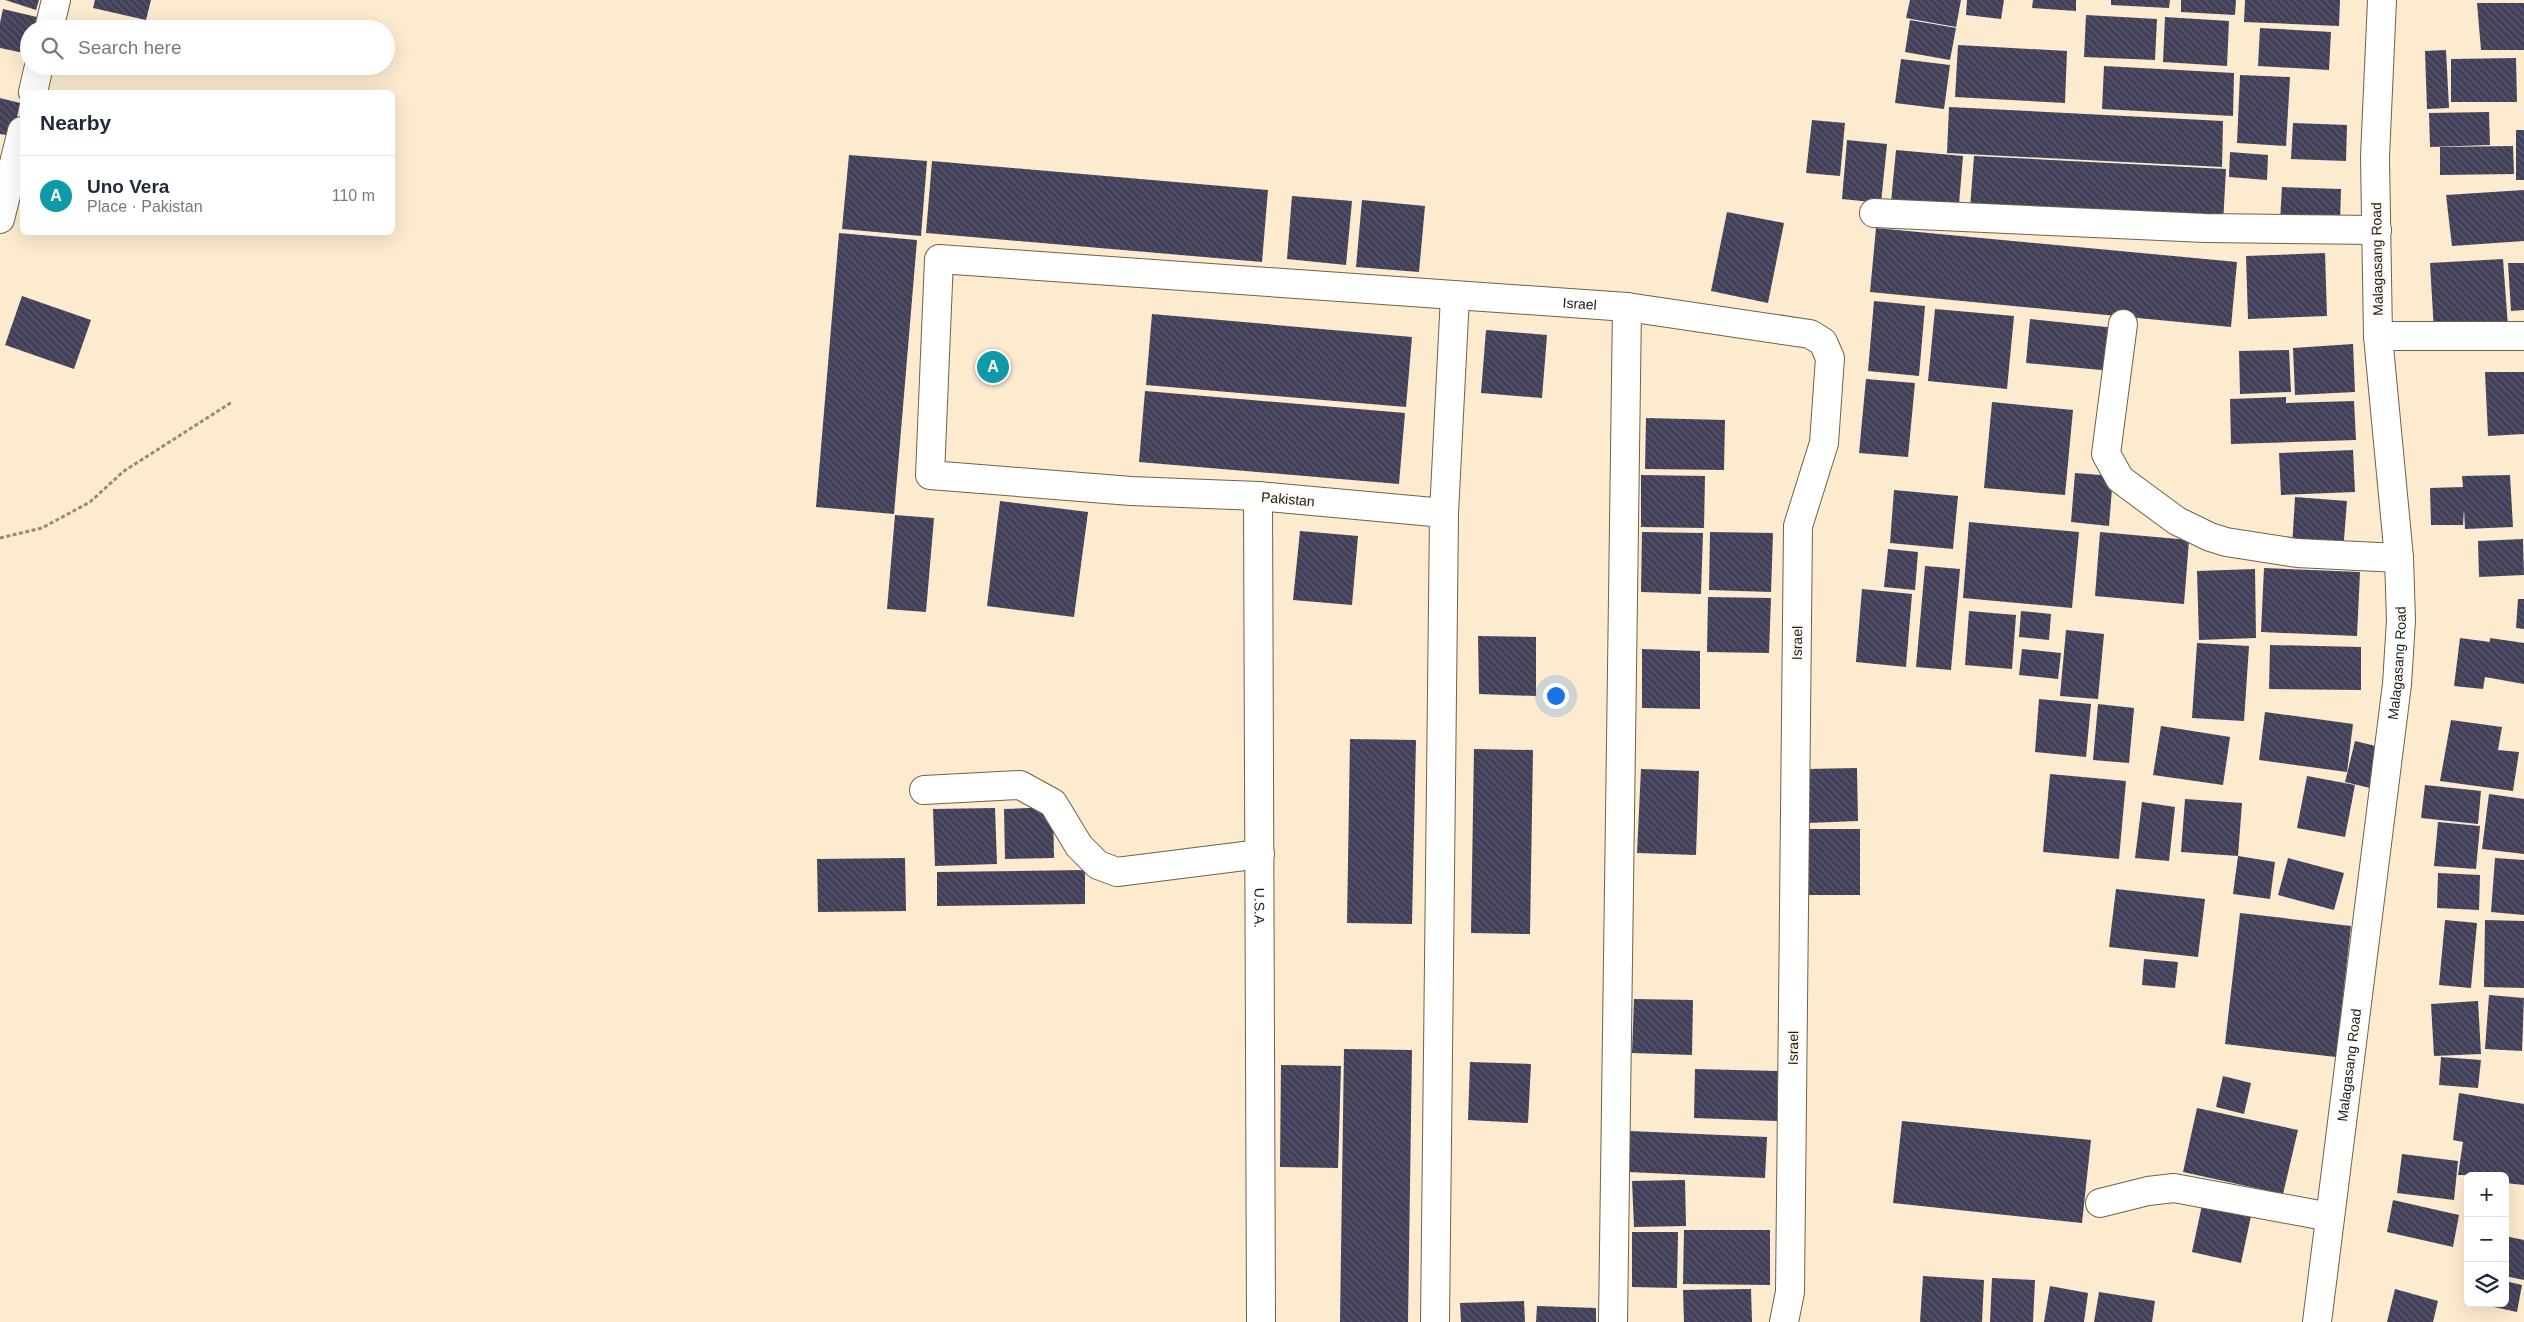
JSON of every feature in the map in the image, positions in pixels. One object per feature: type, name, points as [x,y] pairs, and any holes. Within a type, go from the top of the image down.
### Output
[{"type":"street","points":[[51,20],[56,0]]},
{"type":"street","name":"Malagasang Road","points":[[2317,1322],[2397,684],[2401,620],[2399,558],[2378,336],[2375,158],[2382,0]]},
{"type":"street","points":[[33,90],[37,75]]},
{"type":"street","points":[[0,219],[20,140]]},
{"type":"street","points":[[1874,213],[2205,228],[2377,230]]},
{"type":"street","name":"Israel","points":[[1130,491],[930,475],[939,259],[1627,307],[1810,334],[1823,342],[1830,358],[1824,443],[1798,526],[1790,1292],[1784,1322]]},
{"type":"street","points":[[1435,1322],[1444,514],[1455,296]]},
{"type":"street","points":[[1613,1322],[1627,307]]},
{"type":"street","points":[[2123,324],[2106,454],[2110,466],[2120,479],[2177,521],[2210,537],[2226,542],[2297,553],[2399,558]]},
{"type":"street","points":[[2378,336],[2524,336]]},
{"type":"street","name":"Pakistan","points":[[1130,491],[1258,496],[1444,514]]},
{"type":"street","name":"U.S.A.","points":[[1258,496],[1261,1322]]},
{"type":"street","points":[[924,790],[1020,786],[1052,803],[1086,852],[1098,865],[1117,872],[1260,854]]},
{"type":"street","points":[[2100,1203],[2148,1191],[2174,1188],[2330,1217]]},
{"type":"path","points":[[0,538],[42,528],[90,502],[124,471],[232,402]]},
{"type":"building","points":[[5,0],[39,0],[36,10]]},
{"type":"building","points":[[95,0],[151,0],[146,20],[93,8]]},
{"type":"building","points":[[1910,0],[1961,0],[1956,27],[1906,18]]},
{"type":"building","points":[[1967,0],[2004,0],[2001,19],[1966,15]]},
{"type":"building","points":[[2033,0],[2076,0],[2076,11],[2032,8]]},
{"type":"building","points":[[2111,0],[2170,0],[2169,8],[2111,5]]},
{"type":"building","points":[[2181,0],[2236,0],[2235,15],[2181,12]]},
{"type":"building","points":[[2245,0],[2340,0],[2339,26],[2244,22]]},
{"type":"building","points":[[2477,3],[2524,3],[2524,50],[2481,50]]},
{"type":"building","points":[[3,9],[41,18],[41,20],[20,20],[20,52],[0,48],[0,23]]},
{"type":"building","points":[[2086,15],[2157,19],[2155,60],[2084,57]]},
{"type":"building","points":[[2165,17],[2229,21],[2227,66],[2163,62]]},
{"type":"building","points":[[1910,20],[1956,28],[1950,60],[1905,52]]},
{"type":"building","points":[[2260,28],[2331,32],[2329,70],[2258,66]]},
{"type":"building","points":[[1958,45],[2067,51],[2065,103],[1955,97]]},
{"type":"building","points":[[2446,50],[2449,108],[2427,109],[2425,51]]},
{"type":"building","points":[[2516,58],[2517,102],[2451,102],[2451,59]]},
{"type":"building","points":[[1901,59],[1950,65],[1944,109],[1895,103]]},
{"type":"building","points":[[2104,66],[2234,73],[2233,116],[2102,109]]},
{"type":"building","points":[[2240,75],[2290,77],[2286,146],[2237,143]]},
{"type":"building","points":[[0,98],[20,103],[13,136],[0,134]]},
{"type":"building","points":[[1949,107],[2223,121],[2222,167],[1947,153]]},
{"type":"building","points":[[2489,112],[2490,145],[2430,147],[2429,113]]},
{"type":"building","points":[[1812,120],[1845,123],[1840,176],[1806,173]]},
{"type":"building","points":[[2293,123],[2347,125],[2346,161],[2291,159]]},
{"type":"building","points":[[2516,130],[2524,130],[2524,180],[2516,180]]},
{"type":"building","points":[[1847,140],[1887,144],[1881,203],[1842,199]]},
{"type":"building","points":[[2513,146],[2514,174],[2440,175],[2440,147]]},
{"type":"building","points":[[1896,150],[1963,156],[1959,204],[1891,202]]},
{"type":"building","points":[[2230,152],[2268,155],[2267,180],[2229,177]]},
{"type":"building","points":[[849,155],[927,161],[921,236],[842,229]]},
{"type":"building","points":[[1974,156],[2226,169],[2223,224],[1970,208]]},
{"type":"building","points":[[932,161],[1268,190],[1262,262],[926,233]]},
{"type":"building","points":[[2282,187],[2341,189],[2340,224],[2280,221]]},
{"type":"building","points":[[2524,190],[2524,241],[2452,246],[2446,195]]},
{"type":"building","points":[[1292,196],[1352,201],[1346,265],[1287,259]]},
{"type":"building","points":[[1362,200],[1425,206],[1419,272],[1356,267]]},
{"type":"building","points":[[1727,212],[1784,223],[1768,303],[1711,291]]},
{"type":"building","points":[[1876,228],[2237,262],[2231,327],[1870,292]]},
{"type":"building","points":[[839,233],[917,240],[894,514],[816,507]]},
{"type":"building","points":[[2325,253],[2327,316],[2248,319],[2246,256]]},
{"type":"building","points":[[2503,259],[2508,327],[2434,332],[2430,263]]},
{"type":"building","points":[[2508,263],[2524,263],[2524,310],[2511,311]]},
{"type":"building","points":[[22,296],[91,320],[74,369],[5,345]]},
{"type":"building","points":[[1874,301],[1925,306],[1919,376],[1868,371]]},
{"type":"building","points":[[1935,309],[2014,316],[2007,389],[1928,381]]},
{"type":"building","points":[[1152,314],[1412,337],[1406,407],[1146,385]]},
{"type":"building","points":[[2030,319],[2116,328],[2112,371],[2026,363]]},
{"type":"building","points":[[1486,330],[1547,335],[1542,398],[1481,393]]},
{"type":"building","points":[[2353,344],[2355,392],[2295,395],[2293,348]]},
{"type":"building","points":[[2289,350],[2291,392],[2240,394],[2239,351]]},
{"type":"building","points":[[2485,372],[2524,372],[2524,434],[2488,436]]},
{"type":"building","points":[[1866,379],[1915,383],[1908,457],[1859,453]]},
{"type":"building","points":[[1145,391],[1405,413],[1399,484],[1139,462]]},
{"type":"building","points":[[2286,397],[2286,403],[2354,401],[2356,440],[2231,444],[2230,399]]},
{"type":"building","points":[[1992,402],[2073,410],[2065,495],[1984,488]]},
{"type":"building","points":[[1646,418],[1725,420],[1724,470],[1645,469]]},
{"type":"building","points":[[2353,450],[2355,492],[2281,495],[2279,453]]},
{"type":"building","points":[[2075,473],[2113,476],[2109,526],[2071,522]]},
{"type":"building","points":[[1641,475],[1705,476],[1704,528],[1641,527]]},
{"type":"building","points":[[2510,475],[2513,527],[2465,529],[2464,509],[2463,525],[2431,525],[2430,488],[2463,487],[2462,476]]},
{"type":"building","points":[[1894,490],[1958,496],[1953,549],[1890,543]]},
{"type":"building","points":[[2295,497],[2347,501],[2343,552],[2292,548]]},
{"type":"building","points":[[1000,501],[1088,512],[1074,617],[987,606]]},
{"type":"building","points":[[895,515],[934,518],[926,612],[887,609]]},
{"type":"building","points":[[1969,522],[2079,532],[2072,608],[1963,598]]},
{"type":"building","points":[[1300,531],[1358,536],[1352,605],[1293,600]]},
{"type":"building","points":[[1642,532],[1703,533],[1701,594],[1641,592]]},
{"type":"building","points":[[1710,532],[1773,533],[1771,592],[1709,590]]},
{"type":"building","points":[[2100,532],[2189,540],[2184,604],[2095,596]]},
{"type":"building","points":[[2523,539],[2524,575],[2479,577],[2478,541]]},
{"type":"building","points":[[1888,549],[1918,552],[1915,590],[1884,587]]},
{"type":"building","points":[[1925,566],[1960,569],[1951,670],[1916,667]]},
{"type":"building","points":[[2264,568],[2360,572],[2357,636],[2261,632]]},
{"type":"building","points":[[2255,569],[2256,638],[2199,640],[2197,571]]},
{"type":"building","points":[[1862,589],[1912,594],[1906,667],[1856,662]]},
{"type":"building","points":[[1708,597],[1771,598],[1769,653],[1707,652]]},
{"type":"building","points":[[2518,599],[2524,599],[2524,629],[2516,628]]},
{"type":"building","points":[[1969,611],[2016,615],[2012,669],[1965,665]]},
{"type":"building","points":[[2021,611],[2051,614],[2049,640],[2019,637]]},
{"type":"building","points":[[2066,630],[2104,634],[2098,699],[2060,696]]},
{"type":"building","points":[[1478,636],[1536,637],[1536,696],[1479,694]]},
{"type":"building","points":[[2460,638],[2490,642],[2490,638],[2524,643],[2524,684],[2485,677],[2483,689],[2454,686]]},
{"type":"building","points":[[2197,643],[2249,646],[2244,721],[2192,718]]},
{"type":"building","points":[[2270,645],[2361,647],[2361,690],[2269,689]]},
{"type":"building","points":[[1642,649],[1700,651],[1700,709],[1642,708]]},
{"type":"building","points":[[2022,649],[2061,653],[2058,679],[2019,675]]},
{"type":"building","points":[[2039,699],[2091,704],[2086,757],[2035,752]]},
{"type":"building","points":[[2098,704],[2134,708],[2129,763],[2093,760]]},
{"type":"building","points":[[2265,712],[2353,724],[2347,772],[2259,760]]},
{"type":"building","points":[[2451,720],[2502,727],[2498,750],[2519,752],[2513,791],[2440,781]]},
{"type":"building","points":[[2161,726],[2230,737],[2223,785],[2153,775]]},
{"type":"building","points":[[1350,739],[1416,740],[1412,924],[1347,923]]},
{"type":"building","points":[[2355,741],[2384,748],[2374,789],[2345,782]]},
{"type":"building","points":[[1474,749],[1533,750],[1530,934],[1471,933]]},
{"type":"building","points":[[1857,768],[1858,821],[1808,823],[1806,769]]},
{"type":"building","points":[[1641,769],[1699,771],[1696,855],[1637,853]]},
{"type":"building","points":[[2050,774],[2126,781],[2119,859],[2043,852]]},
{"type":"building","points":[[2307,776],[2355,785],[2345,837],[2297,828]]},
{"type":"building","points":[[2425,785],[2481,791],[2478,824],[2421,818]]},
{"type":"building","points":[[2489,794],[2524,799],[2524,854],[2482,849]]},
{"type":"building","points":[[2185,799],[2242,803],[2238,856],[2181,852]]},
{"type":"building","points":[[2142,802],[2175,807],[2169,861],[2135,858]]},
{"type":"building","points":[[1053,807],[1054,858],[1005,859],[1004,809]]},
{"type":"building","points":[[995,808],[997,864],[935,866],[933,809]]},
{"type":"building","points":[[2438,822],[2480,826],[2476,869],[2434,866]]},
{"type":"building","points":[[1807,829],[1860,829],[1860,895],[1808,895]]},
{"type":"building","points":[[2238,856],[2275,862],[2270,899],[2233,894]]},
{"type":"building","points":[[905,858],[906,911],[818,912],[817,859]]},
{"type":"building","points":[[2288,858],[2344,873],[2334,910],[2278,895]]},
{"type":"building","points":[[2495,858],[2524,860],[2524,915],[2491,912]]},
{"type":"building","points":[[1085,870],[1085,904],[937,906],[937,872]]},
{"type":"building","points":[[2438,873],[2480,875],[2479,910],[2437,908]]},
{"type":"building","points":[[2116,889],[2205,899],[2198,957],[2109,947]]},
{"type":"building","points":[[2240,913],[2351,926],[2336,1057],[2225,1044]]},
{"type":"building","points":[[2445,920],[2477,923],[2471,988],[2439,985]]},
{"type":"building","points":[[2485,920],[2524,921],[2524,988],[2484,987]]},
{"type":"building","points":[[2144,959],[2178,962],[2175,988],[2142,985]]},
{"type":"building","points":[[2489,995],[2524,998],[2522,1051],[2485,1049]]},
{"type":"building","points":[[1634,999],[1693,1000],[1692,1055],[1632,1053]]},
{"type":"building","points":[[2478,1001],[2481,1054],[2434,1056],[2431,1004]]},
{"type":"building","points":[[1344,1049],[1412,1050],[1408,1322],[1340,1322]]},
{"type":"building","points":[[2441,1057],[2481,1060],[2478,1088],[2439,1085]]},
{"type":"building","points":[[1470,1062],[1531,1064],[1528,1123],[1468,1120]]},
{"type":"building","points":[[1281,1065],[1341,1066],[1338,1168],[1280,1167]]},
{"type":"building","points":[[1695,1069],[1778,1071],[1777,1121],[1694,1118]]},
{"type":"building","points":[[2223,1076],[2251,1083],[2244,1114],[2216,1107]]},
{"type":"building","points":[[2459,1093],[2524,1104],[2524,1185],[2509,1183],[2509,1172],[2464,1172],[2464,1175],[2458,1175],[2463,1142],[2453,1140]]},
{"type":"building","points":[[2197,1108],[2298,1130],[2283,1194],[2183,1172]]},
{"type":"building","points":[[1902,1121],[2091,1140],[2082,1223],[1893,1203]]},
{"type":"building","points":[[1630,1131],[1767,1137],[1765,1178],[1628,1172]]},
{"type":"building","points":[[2402,1154],[2458,1161],[2454,1200],[2397,1193]]},
{"type":"building","points":[[1685,1180],[1686,1226],[1634,1227],[1632,1181]]},
{"type":"building","points":[[2393,1200],[2459,1215],[2453,1247],[2387,1232]]},
{"type":"building","points":[[2202,1205],[2251,1216],[2241,1263],[2192,1252]]},
{"type":"building","points":[[1684,1230],[1770,1230],[1770,1285],[1683,1284]]},
{"type":"building","points":[[1632,1232],[1678,1232],[1677,1288],[1632,1287]]},
{"type":"building","points":[[2509,1237],[2524,1240],[2524,1280],[2509,1277]]},
{"type":"building","points":[[1923,1276],[1984,1280],[1982,1322],[1920,1322]]},
{"type":"building","points":[[1992,1278],[2035,1280],[2033,1322],[1990,1322]]},
{"type":"building","points":[[2509,1282],[2522,1285],[2517,1312],[2494,1307],[2509,1307]]},
{"type":"building","points":[[2050,1286],[2088,1293],[2084,1322],[2044,1322]]},
{"type":"building","points":[[1751,1289],[1752,1322],[1684,1322],[1683,1290]]},
{"type":"building","points":[[2395,1289],[2438,1301],[2433,1322],[2387,1322]]},
{"type":"building","points":[[2099,1292],[2155,1301],[2152,1322],[2094,1322]]},
{"type":"building","points":[[1524,1301],[1525,1322],[1461,1322],[1460,1303]]},
{"type":"building","points":[[1537,1306],[1596,1308],[1596,1322],[1536,1322]]},
{"type":"place","name":"Uno Vera","points":[[993,367]]}]
